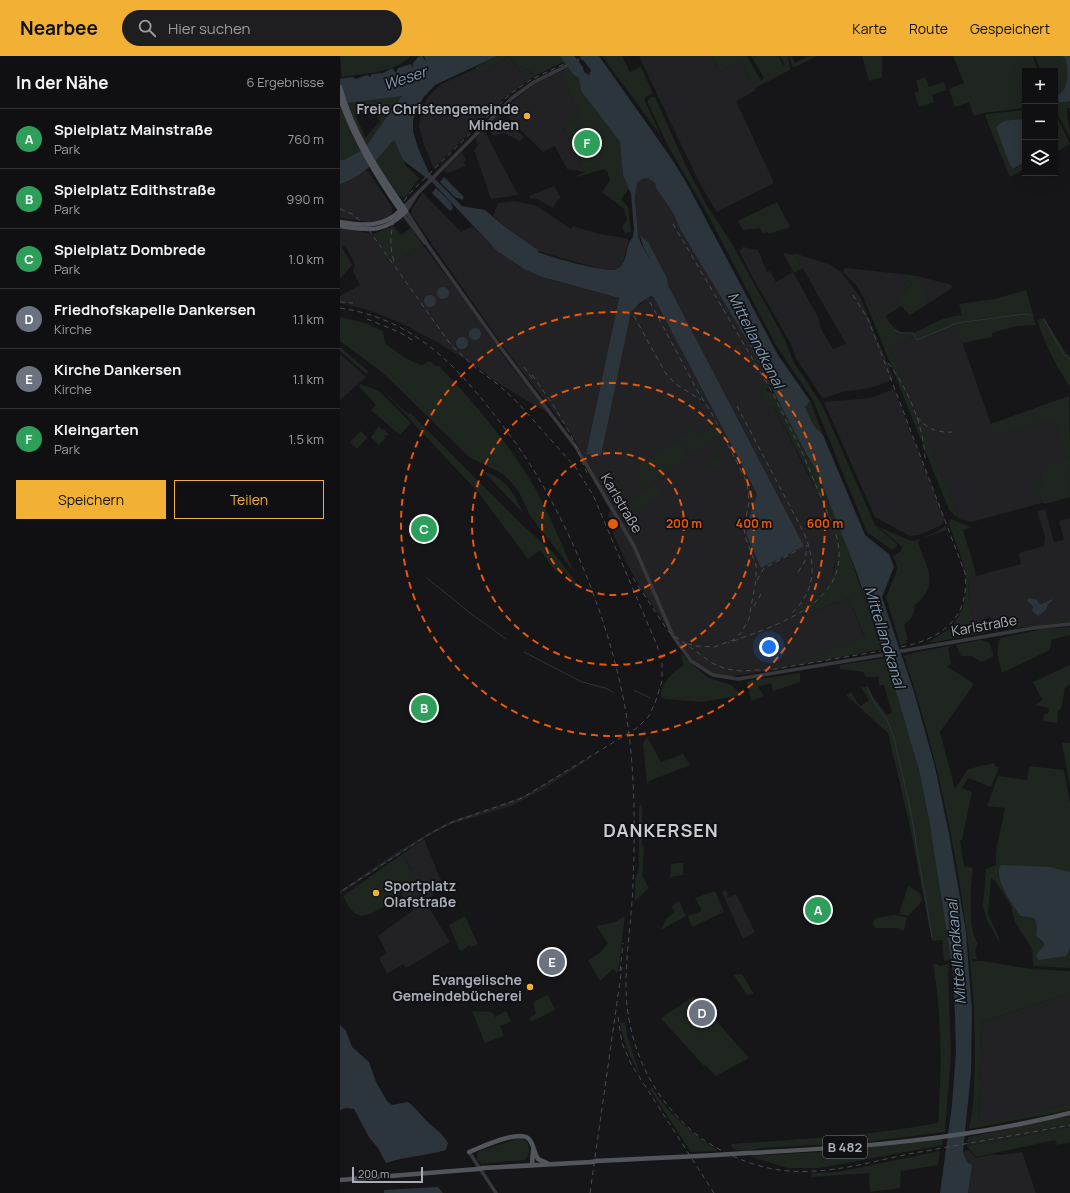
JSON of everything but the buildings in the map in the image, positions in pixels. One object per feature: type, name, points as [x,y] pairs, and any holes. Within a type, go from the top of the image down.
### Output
[{"type":"main road","points":[[340,87],[356,131],[377,172]]},
{"type":"main road","points":[[340,98],[358,144],[403,211],[382,224],[357,227],[340,226]]},
{"type":"main road","points":[[340,222],[357,227]]},
{"type":"main road","name":"B 482","points":[[340,1180],[551,1163],[716,1155],[869,1145],[970,1132],[1070,1113]]},
{"type":"main road","points":[[469,1152],[517,1135],[528,1138],[533,1148],[534,1165]]},
{"type":"main road","points":[[534,1156],[540,1160],[551,1163]]},
{"type":"main road","points":[[519,1166],[534,1156]]},
{"type":"street","points":[[403,211],[428,182],[512,98],[534,82],[566,66]]},
{"type":"street","name":"Karlstraße","points":[[403,211],[502,349],[576,447],[634,546],[673,636],[692,661],[713,675],[738,678],[882,655]]},
{"type":"street","name":"Karlstraße","points":[[902,651],[1012,631],[1070,624]]},
{"type":"street","points":[[469,1152],[496,1193]]},
{"type":"shaded area","points":[[340,56],[410,56],[397,66],[389,69],[342,77]]},
{"type":"shaded area","points":[[497,56],[509,56],[482,73],[476,70],[476,67]]},
{"type":"shaded area","points":[[509,56],[521,72],[526,69],[531,72],[533,77],[503,99],[434,168],[424,145],[419,126],[422,109],[428,97],[441,84],[475,69],[482,73]]},
{"type":"shaded area","points":[[509,56],[560,56],[577,75],[579,78],[581,91],[620,142],[623,175],[629,189],[621,199],[628,207],[631,232],[625,233],[622,227],[627,219],[624,209],[602,192],[610,180],[607,171],[604,169],[578,177],[577,176],[585,172],[563,126],[582,116],[569,93],[562,67],[566,65],[563,62],[533,77],[531,72],[526,69],[521,72]]},
{"type":"shaded area","points":[[602,56],[622,56],[630,72],[641,67],[652,91],[652,94],[645,97],[645,101],[661,136]]},
{"type":"shaded area","points":[[639,56],[712,56],[719,71],[742,61],[756,90],[736,101],[774,183],[717,212],[699,182]]},
{"type":"shaded area","points":[[712,56],[747,56],[761,81],[764,78],[751,56],[778,56],[784,66],[785,65],[780,56],[788,56],[790,70],[755,88],[742,61],[719,71]]},
{"type":"shaded area","points":[[789,56],[792,56],[795,63],[809,56],[817,56],[793,68]]},
{"type":"shaded area","points":[[862,56],[882,56],[882,77],[869,81]]},
{"type":"shaded area","points":[[953,56],[1033,56],[1037,68],[1022,68],[1022,108],[983,113],[974,116],[969,102],[955,107],[949,89],[964,83]]},
{"type":"shaded area","points":[[1035,56],[1062,56],[1066,59],[1068,73],[1067,82],[1060,103],[1070,101],[1070,108],[1067,108],[1067,116],[1070,138],[1058,114],[1058,68],[1040,68]]},
{"type":"shaded area","points":[[562,67],[569,93],[583,116],[563,126],[585,172],[567,169],[555,146],[543,152],[502,111],[540,79]]},
{"type":"shaded area","points":[[925,77],[929,87],[944,82],[946,90],[932,95],[934,102],[919,107],[914,93],[919,91],[916,81]]},
{"type":"shaded area","points":[[401,95],[400,100],[374,137],[357,153],[340,160],[340,104]],"holes":[[[374,109],[380,121],[365,138],[356,115]]]},
{"type":"shaded area","points":[[655,97],[685,164],[706,204],[732,244],[784,338],[793,361],[822,405],[875,525],[898,545],[892,550],[867,532],[813,400],[777,347],[709,217],[667,144],[648,103],[648,99]]},
{"type":"shaded area","points":[[1022,110],[1022,120],[1009,120],[997,131],[1012,168],[1015,169],[1022,164],[1022,171],[1010,177],[985,116],[986,114]]},
{"type":"shaded area","points":[[498,115],[524,137],[520,141],[504,133],[493,136],[487,125]]},
{"type":"shaded area","points":[[1058,119],[1070,144],[1058,151]]},
{"type":"shaded area","points":[[482,131],[485,132],[518,195],[491,199],[474,150],[478,145],[475,138]]},
{"type":"shaded area","points":[[393,141],[395,142],[406,166],[419,178],[405,198],[399,196],[375,161]]},
{"type":"shaded area","points":[[462,152],[466,160],[464,162],[466,166],[447,173],[444,170]]},
{"type":"shaded area","points":[[367,170],[392,207],[390,217],[375,223],[340,218],[340,184],[350,181]]},
{"type":"shaded area","points":[[648,178],[655,183],[656,188],[673,213],[681,231],[749,344],[770,384],[766,391],[817,492],[833,532],[836,545],[836,559],[830,582],[819,597],[806,607],[802,615],[849,598],[865,639],[775,670],[727,677],[713,674],[702,669],[686,655],[640,587],[625,560],[613,533],[608,514],[611,512],[582,460],[583,454],[572,435],[506,350],[411,214],[413,207],[423,193],[461,232],[472,226],[497,251],[519,266],[548,279],[619,298],[586,453],[601,456],[631,312],[649,297],[654,298],[757,494],[746,526],[747,536],[761,567],[804,546],[668,285],[667,278],[642,238],[638,236],[635,189],[637,183],[642,179]]},
{"type":"shaded area","points":[[554,186],[561,198],[557,200],[553,208],[537,199],[529,198],[529,196]]},
{"type":"shaded area","points":[[514,201],[535,205],[571,229],[573,226],[599,234],[629,240],[623,263],[620,267],[613,270],[601,269],[538,251],[505,227],[493,216],[498,203]]},
{"type":"shaded area","points":[[777,202],[790,227],[769,234],[767,232],[763,234],[760,228],[743,230],[738,221]]},
{"type":"shaded area","points":[[394,226],[401,235],[411,228],[422,244],[396,262],[391,259],[373,234]]},
{"type":"shaded area","points":[[340,228],[373,234],[391,259],[396,262],[422,244],[466,301],[507,361],[547,411],[546,412],[495,381],[476,366],[440,344],[403,324],[369,310],[340,303],[340,296],[360,285],[353,271],[355,264],[345,245],[340,247]]},
{"type":"shaded area","points":[[341,246],[352,265],[340,279],[340,247]]},
{"type":"shaded area","points":[[743,247],[758,250],[767,272],[770,271],[776,282],[793,272],[819,319],[820,327],[833,349],[846,344],[794,253],[831,265],[841,272],[860,297],[894,379],[870,388],[841,392],[823,399],[796,358],[790,342],[753,278],[739,251]]},
{"type":"shaded area","points":[[783,253],[795,255],[803,268],[794,273]]},
{"type":"shaded area","points":[[845,268],[902,274],[912,284],[899,297],[902,301],[883,314],[885,317],[877,321],[866,298],[864,298],[857,286],[843,272]]},
{"type":"shaded area","points":[[902,274],[917,276],[929,303],[910,315],[901,306],[885,316],[900,332],[908,334],[940,320],[954,316],[962,316],[959,304],[995,299],[1026,290],[1036,325],[1016,326],[992,333],[992,337],[962,343],[955,326],[916,342],[912,336],[888,346],[959,519],[949,510],[864,298],[866,298],[877,320],[884,317],[883,314],[901,301],[899,297],[912,284]]},
{"type":"shaded area","points":[[917,276],[949,284],[953,287],[929,303]]},
{"type":"shaded area","points":[[340,317],[365,323],[383,331],[385,343],[398,353],[407,359],[422,365],[429,361],[436,366],[439,366],[451,379],[498,434],[529,478],[536,489],[574,572],[530,516],[519,492],[503,474],[469,457],[382,372],[340,341]]},
{"type":"shaded area","points":[[1044,318],[1068,356],[1070,355],[1070,387],[1051,355],[1040,329],[1037,320]]},
{"type":"shaded area","points":[[956,325],[991,424],[1069,396],[1070,495],[972,522],[959,519],[887,345],[912,336],[916,342]]},
{"type":"shaded area","points":[[340,347],[369,372],[366,374],[340,351]]},
{"type":"shaded area","points":[[340,354],[366,377],[340,400]]},
{"type":"shaded area","points":[[361,384],[379,391],[411,423],[400,435],[371,410],[376,405],[359,386]]},
{"type":"shaded area","points":[[758,388],[776,394],[806,455],[817,471],[840,527],[882,649],[775,670],[865,638],[849,598],[801,615],[797,610],[802,604],[806,607],[812,602],[822,592],[829,581],[835,568],[835,545],[831,526],[823,505],[802,460],[774,406],[768,407]]},
{"type":"shaded area","points":[[894,389],[945,520],[940,526],[919,535],[910,536],[875,517],[824,402],[871,398]]},
{"type":"shaded area","points":[[384,392],[408,414],[410,413],[521,524],[555,554],[578,585],[575,587],[564,571],[556,572],[540,550],[528,559],[478,492]]},
{"type":"shaded area","points":[[1069,396],[1070,497],[1045,504],[1043,503],[1034,485],[1038,483],[1042,489],[1044,489],[1040,475],[1043,470],[1049,465],[1063,461],[1067,458],[1055,418],[995,435],[991,424]]},
{"type":"shaded area","points":[[810,401],[823,435],[814,426],[805,407]]},
{"type":"shaded area","points":[[712,416],[723,437],[718,436],[691,454],[680,438],[691,430],[697,436],[709,430],[713,424],[709,418]]},
{"type":"shaded area","points":[[379,426],[389,435],[383,436],[386,437],[379,445],[371,437]]},
{"type":"shaded area","points":[[361,431],[367,438],[357,449],[350,442]]},
{"type":"shaded area","points":[[677,440],[688,456],[687,458],[643,489],[637,484],[641,464]]},
{"type":"shaded area","points":[[718,455],[725,465],[715,471],[711,471],[707,463]]},
{"type":"shaded area","points":[[483,471],[491,474],[508,487],[523,513]]},
{"type":"shaded area","points":[[655,485],[661,491],[660,495],[638,509],[634,509],[630,502]]},
{"type":"shaded area","points":[[1045,509],[1054,542],[1064,540],[1059,521],[1070,518],[1070,619],[1000,629],[994,625],[990,617],[973,623],[968,599],[969,578],[1021,564],[1019,553],[1044,546],[1045,536],[1037,511]]},
{"type":"shaded area","points":[[951,519],[971,527],[963,530],[976,576],[969,578],[968,599],[973,622],[985,618],[987,630],[984,633],[930,643],[951,627],[964,602],[966,589],[965,575],[958,549],[948,523]]},
{"type":"shaded area","points":[[946,525],[947,530],[921,539],[938,531]]},
{"type":"shaded area","points":[[879,527],[911,541],[920,539],[918,544],[928,569],[929,584],[927,591],[915,605],[914,612],[909,621],[904,625],[908,640],[906,640],[907,643],[900,645],[886,597],[898,568],[893,556],[901,551],[902,547]]},
{"type":"shaded area","points":[[1070,619],[1070,622],[1014,627]]},
{"type":"shaded area","points":[[1070,627],[1070,635],[1051,640],[1050,650],[1002,673],[997,650],[1001,638],[1043,629]]},
{"type":"shaded area","points":[[981,640],[989,642],[994,656],[982,662],[971,656],[961,656],[956,645]]},
{"type":"shaded area","points":[[955,645],[948,648],[951,664],[947,666],[974,684],[940,732],[955,789],[968,769],[994,763],[995,766],[999,768],[991,787],[968,778],[962,788],[972,792],[962,840],[960,840],[964,866],[973,868],[971,918],[972,929],[978,943],[975,950],[977,959],[973,959],[972,956],[973,964],[974,961],[982,961],[1032,969],[1070,971],[1070,993],[981,1022],[978,1121],[981,1123],[1070,1104],[1070,1110],[969,1129],[974,1090],[975,1026],[970,956],[964,910],[935,761],[905,660],[911,666],[903,656],[911,654],[912,657],[912,653]]},
{"type":"shaded area","points":[[680,653],[707,677],[731,685],[742,695],[703,702],[665,699],[660,696],[668,678],[684,665]]},
{"type":"shaded area","points":[[885,658],[916,757],[933,842],[951,960],[944,961],[942,940],[932,941],[910,826],[888,733],[846,695],[851,692],[860,706],[869,700],[860,686],[868,687],[874,698],[887,715],[892,713],[884,685],[879,685],[878,677],[865,677],[864,672],[840,669],[840,665]]},
{"type":"shaded area","points":[[1070,665],[1070,684],[1065,688],[1061,709],[1058,710],[1057,723],[1043,721],[1044,714],[1048,714],[1049,708],[1035,705],[1042,700],[1033,682]]},
{"type":"shaded area","points":[[800,673],[800,682],[773,691],[771,683],[758,687],[764,696],[751,701],[747,681]]},
{"type":"shaded area","points":[[423,694],[435,712],[423,718],[412,703]]},
{"type":"shaded area","points":[[647,737],[661,762],[683,754],[690,765],[649,781],[647,784],[643,743]]},
{"type":"shaded area","points":[[1062,743],[1070,743],[1070,787]]},
{"type":"shaded area","points":[[588,758],[589,759],[544,789],[511,806],[451,824],[426,837],[340,894],[340,891],[397,852],[425,835],[451,821],[509,802],[528,794]]},
{"type":"shaded area","points":[[1029,766],[1064,770],[1070,803],[1070,872],[1050,867],[998,875],[1001,884],[1020,916],[1034,918],[1037,926],[1036,936],[1043,942],[1044,946],[1066,956],[1070,949],[1070,968],[1033,966],[1032,949],[1015,922],[1011,906],[996,882],[991,878],[988,914],[999,938],[999,942],[987,920],[983,906],[986,869],[996,865],[996,851],[1005,808],[987,806],[998,776],[1027,780]]},
{"type":"shaded area","points":[[642,804],[642,844],[644,849],[642,876],[649,888],[635,901],[635,880],[639,867],[639,806]]},
{"type":"shaded area","points":[[424,839],[442,883],[426,903],[450,942],[406,968],[403,964],[387,974],[379,958],[387,953],[378,936],[413,910],[412,908],[415,906],[403,888],[402,878],[412,870],[401,855]]},
{"type":"shaded area","points":[[401,855],[412,871],[412,874],[419,878],[421,882],[418,887],[420,889],[414,894],[419,903],[414,907],[411,903],[407,904],[410,900],[407,897],[404,899],[401,895],[404,888],[403,877],[401,892],[388,904],[369,914],[356,914],[343,896]]},
{"type":"shaded area","points":[[685,863],[683,864],[683,875],[670,877],[671,864]]},
{"type":"shaded area","points":[[908,886],[922,896],[922,900],[908,916],[899,914]]},
{"type":"shaded area","points":[[726,890],[729,897],[736,894],[755,932],[743,939],[722,892]]},
{"type":"shaded area","points":[[715,891],[724,912],[692,927],[688,916],[702,911],[695,898]]},
{"type":"shaded area","points":[[679,901],[686,916],[661,930],[666,919],[675,912],[671,907]]},
{"type":"shaded area","points":[[815,902],[826,907],[821,918],[810,913]]},
{"type":"shaded area","points":[[894,915],[907,917],[904,931],[898,928],[876,928],[872,924],[876,918]]},
{"type":"shaded area","points":[[465,916],[478,944],[471,947],[470,945],[460,951],[449,925]]},
{"type":"shaded area","points":[[625,916],[618,973],[613,969],[600,981],[588,960],[600,953],[608,943],[596,926],[615,922]]},
{"type":"shaded area","points":[[933,963],[940,966],[949,964],[948,974],[951,1054],[945,1132],[864,1142],[746,1150],[738,1150],[731,1147],[732,1144],[861,1134],[938,1123],[940,1023]]},
{"type":"shaded area","points":[[742,974],[754,994],[747,995],[734,975]]},
{"type":"shaded area","points":[[1070,993],[1070,1104],[980,1124],[978,1121],[981,1022]]},
{"type":"shaded area","points":[[548,995],[555,1010],[531,1022],[529,1018],[536,1014],[533,1004],[537,1000]]},
{"type":"shaded area","points":[[694,996],[749,1058],[716,1076],[705,1065],[704,1066],[661,1018]]},
{"type":"shaded area","points":[[472,1011],[492,1012],[495,1017],[506,1011],[511,1021],[500,1026],[504,1036],[485,1043]]},
{"type":"shaded area","points":[[625,1022],[627,1036],[640,1074],[630,1056],[623,1037],[620,1023]]},
{"type":"shaded area","points":[[652,1087],[665,1106],[681,1123],[718,1151],[691,1152],[650,1089]]},
{"type":"shaded area","points":[[1070,1116],[1070,1124],[967,1143],[968,1137]]},
{"type":"shaded area","points":[[1070,1124],[1070,1127],[967,1146],[967,1143]]},
{"type":"shaded area","points":[[1070,1127],[1070,1142],[1057,1145],[1055,1140],[976,1157],[967,1146]]},
{"type":"shaded area","points":[[520,1138],[527,1141],[529,1146],[529,1153],[525,1160],[481,1164],[477,1159],[477,1153],[480,1151]]},
{"type":"shaded area","points":[[942,1139],[943,1145],[820,1168],[787,1168],[749,1156],[819,1152]]},
{"type":"shaded area","points":[[968,1150],[976,1158],[993,1154],[1000,1155],[1022,1152],[1036,1193],[968,1193],[972,1165],[967,1162],[963,1152]]},
{"type":"shaded area","points":[[940,1151],[938,1165],[901,1171],[900,1188],[870,1192],[869,1173],[811,1177],[812,1173],[838,1172]]},
{"type":"water","points":[[419,56],[422,56],[427,62],[424,56],[497,56],[435,85],[423,98],[413,120],[413,131],[418,148],[429,173],[462,206],[485,210],[505,227],[538,250],[538,252],[575,263],[613,270],[621,266],[623,263],[629,243],[633,237],[634,229],[631,194],[623,175],[620,142],[581,91],[579,78],[573,74],[560,56],[574,56],[583,67],[584,72],[589,75],[591,70],[580,56],[599,56],[669,155],[686,182],[778,355],[810,401],[805,407],[814,426],[823,435],[865,535],[889,554],[894,567],[882,597],[914,692],[935,767],[949,834],[966,932],[972,1012],[971,1072],[963,1152],[967,1162],[972,1165],[968,1193],[940,1193],[952,1105],[956,1052],[953,973],[930,825],[919,770],[898,698],[857,573],[817,471],[806,454],[748,342],[681,231],[673,213],[656,188],[655,183],[648,178],[642,179],[637,183],[635,196],[638,235],[641,244],[652,263],[643,246],[640,235],[648,242],[667,278],[668,285],[804,546],[761,568],[747,536],[746,526],[757,494],[654,298],[651,296],[640,303],[631,312],[601,456],[586,454],[619,298],[542,277],[524,269],[497,251],[433,183],[403,160],[395,142],[393,141],[370,167],[349,181],[340,184],[340,160],[344,160],[364,149],[402,96],[340,104],[340,79],[352,77],[356,79],[367,75],[370,77],[372,74],[383,73],[392,68],[396,73],[398,68],[411,64],[413,68],[413,63]]},
{"type":"water","points":[[1062,56],[1070,56],[1070,101],[1060,103],[1058,95],[1064,89],[1067,80],[1066,59]]},
{"type":"water","points":[[1022,119],[1022,164],[1013,169],[1010,165],[996,128],[1002,122]]},
{"type":"water","points":[[444,177],[464,197],[462,200],[456,198],[440,182]]},
{"type":"water","points":[[436,188],[451,203],[453,208],[450,211],[432,193]]},
{"type":"water","points":[[441,287],[445,287],[449,293],[445,299],[441,299],[437,295],[437,291]]},
{"type":"water","points":[[428,295],[432,295],[436,301],[432,307],[428,307],[424,303],[424,299]]},
{"type":"water","points":[[473,328],[477,328],[481,334],[477,340],[473,340],[469,336],[469,332]]},
{"type":"water","points":[[460,337],[464,337],[468,343],[464,349],[460,349],[456,345],[456,341]]},
{"type":"water","points":[[1029,598],[1037,600],[1040,605],[1052,599],[1052,601],[1048,604],[1046,610],[1038,616],[1032,611],[1033,607],[1027,600]]},
{"type":"water","points":[[1001,865],[1050,867],[1070,872],[1070,949],[1066,956],[1038,960],[1036,955],[1044,946],[1043,942],[1036,936],[1037,926],[1034,918],[1020,916],[1004,891],[999,877]]},
{"type":"water","points":[[340,1025],[346,1031],[352,1047],[369,1062],[376,1082],[387,1101],[392,1105],[408,1102],[446,1139],[448,1143],[446,1150],[386,1163],[378,1148],[369,1137],[354,1109],[346,1108],[340,1110]]},
{"type":"water","points":[[438,1187],[443,1193],[384,1193],[384,1190]]},
{"type":"waterway","points":[[895,330],[900,333],[913,333],[917,340],[957,323],[1025,314],[1031,315]]},
{"type":"waterway","points":[[1044,319],[1064,355],[1070,359]]},
{"type":"waterway","points":[[427,578],[470,613],[506,639]]},
{"type":"waterway","points":[[524,652],[582,682],[605,688],[613,692]]},
{"type":"waterway","points":[[867,687],[875,704],[887,720],[894,738],[911,813],[932,937]]},
{"type":"waterway","points":[[634,690],[650,698]]},
{"type":"tunnel","points":[[566,66],[586,56]]},
{"type":"tunnel","points":[[882,655],[902,651]]},
{"type":"railway","points":[[394,261],[391,234],[399,209],[409,194],[510,94],[532,79],[564,64]]},
{"type":"railway","points":[[340,209],[352,214],[366,226],[451,345],[518,403],[576,468],[593,495],[656,643],[662,661],[662,681],[655,703],[649,716],[637,728],[522,798],[450,823],[431,833],[340,892]]},
{"type":"railway","points":[[673,224],[772,392],[802,452],[835,531],[839,555],[835,576],[825,593],[809,606],[790,618],[728,643]]},
{"type":"railway","points":[[853,295],[868,319],[965,573],[963,602],[958,614],[950,624],[941,632],[929,638],[901,647]]},
{"type":"railway","points":[[340,302],[353,303]]},
{"type":"railway","points":[[650,302],[697,390],[712,414],[747,482],[749,502],[744,529],[746,539],[756,565],[756,579],[749,619],[741,633],[733,640],[714,647],[696,646],[682,642]]},
{"type":"railway","points":[[340,308],[368,314],[394,324],[416,337],[456,370],[492,412],[531,465],[570,537],[587,576],[601,617],[623,696],[631,752],[634,808],[634,846],[626,972],[627,1007],[637,1050],[646,1070],[656,1090],[684,1124],[710,1144],[742,1160],[777,1170],[789,1171],[820,1171],[850,1167],[909,1154],[1070,1125]]},
{"type":"railway","points":[[634,316],[666,374],[677,385],[701,400]]},
{"type":"railway","points":[[367,319],[399,332],[414,341]]},
{"type":"railway","points":[[888,363],[902,383],[918,420],[925,458]]},
{"type":"railway","points":[[524,367],[534,381]]},
{"type":"railway","points":[[532,375],[552,403],[571,435],[588,475]]},
{"type":"railway","points":[[737,406],[804,533],[808,544],[811,556],[812,577],[805,597],[790,615]]},
{"type":"railway","points":[[917,417],[924,425],[937,431],[952,432]]},
{"type":"railway","points":[[798,572],[805,561],[807,545]]},
{"type":"railway","points":[[757,580],[764,568],[800,549]]},
{"type":"railway","points":[[633,578],[668,631],[712,663],[726,669],[742,671],[775,669],[881,651]]},
{"type":"railway","points":[[754,606],[761,594]]},
{"type":"railway","points":[[620,971],[623,943]]},
{"type":"railway","points":[[590,1193],[622,967]]},
{"type":"railway","points":[[618,1017],[622,1043],[631,1064],[714,1193]]},
{"type":"place","name":"Freie Christengemeinde Minden","points":[[527,116]]},
{"type":"place","name":"Kleingarten","points":[[587,143]]},
{"type":"place","name":"Spielplatz Dombrede","points":[[424,529]]},
{"type":"place","name":"Spielplatz Edithstraße","points":[[424,708]]},
{"type":"place","name":"Sportplatz Olafstraße","points":[[376,893]]},
{"type":"place","name":"Spielplatz Mainstraße","points":[[818,910]]},
{"type":"place","name":"Kirche Dankersen","points":[[552,962]]},
{"type":"place","name":"Evangelische Gemeindebücherei","points":[[530,987]]},
{"type":"place","name":"Friedhofskapelle Dankersen","points":[[702,1013]]},
{"type":"district","name":"DANKERSEN","points":[[661,830]]},
{"type":"water label","name":"Weser","points":[[405,78]]},
{"type":"water label","name":"Mittellandkanal","points":[[756,340]]},
{"type":"water label","name":"Mittellandkanal","points":[[885,637]]},
{"type":"water label","name":"Mittellandkanal","points":[[956,952]]}]
